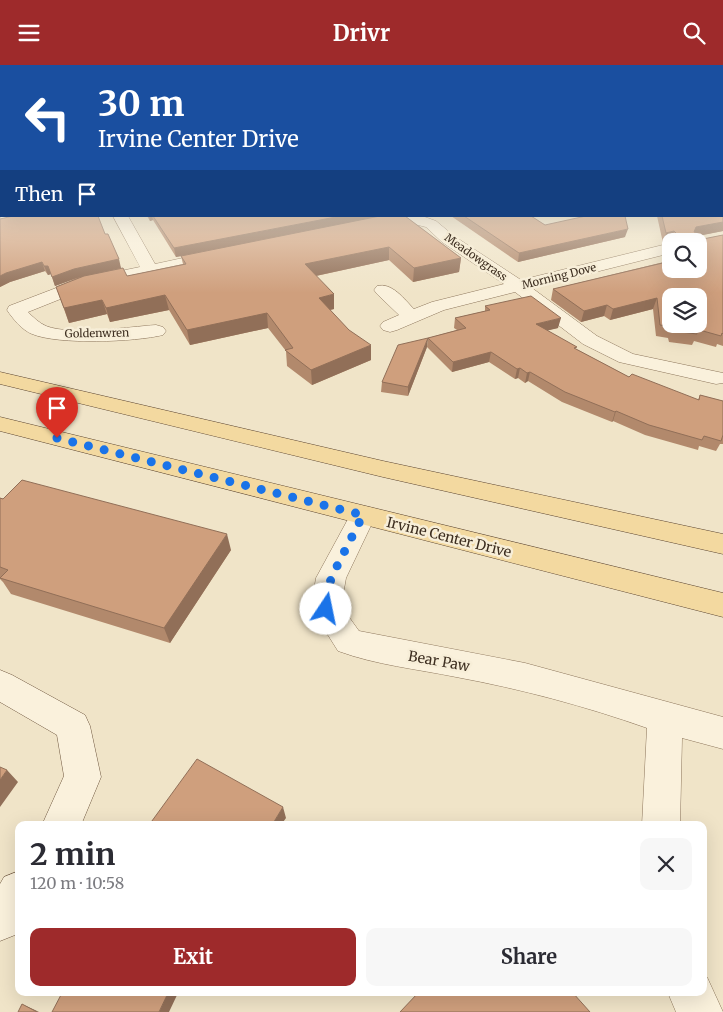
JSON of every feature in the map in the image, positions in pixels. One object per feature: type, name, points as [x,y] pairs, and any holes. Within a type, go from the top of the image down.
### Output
[{"type":"main road","points":[[0,378],[392,471],[723,544]]},
{"type":"main road","name":"Irvine Center Drive","points":[[0,423],[723,605]]},
{"type":"street","points":[[121,217],[150,269],[235,252]]},
{"type":"street","name":"Meadowgrass","points":[[357,229],[391,221],[415,219],[431,224],[448,239],[518,286],[590,340],[626,358],[716,378]]},
{"type":"street","name":"Morning Dove","points":[[390,326],[438,306],[662,250]]},
{"type":"street","name":"Goldenwren","points":[[150,269],[83,284],[16,310],[40,330],[56,333],[76,335],[156,331]]},
{"type":"street","points":[[383,290],[412,317]]},
{"type":"street","name":"Bear Paw","points":[[363,515],[331,578],[326,609],[350,642],[395,653],[525,677],[723,733]]},
{"type":"street","points":[[0,685],[73,726],[83,777],[63,821]]},
{"type":"street","points":[[662,821],[665,718]]},
{"type":"street","points":[[0,920],[15,898]]},
{"type":"street","points":[[693,996],[700,1012]]},
{"type":"building","points":[[9,217],[98,217],[105,234],[108,234],[119,259],[74,269],[52,277],[48,266],[44,266],[42,262],[0,276],[0,219]]},
{"type":"building","points":[[154,217],[336,217],[174,248]]},
{"type":"building","points":[[375,217],[406,217],[461,258],[414,268],[389,247],[305,264],[334,294],[319,298],[349,330],[371,345],[311,370],[285,350],[293,348],[267,313],[187,330],[165,295],[106,308],[102,300],[64,308],[56,287],[84,276],[123,268],[127,276],[186,264],[181,256]]},
{"type":"building","points":[[465,217],[533,217],[545,225],[581,217],[625,217],[628,229],[519,253]]},
{"type":"building","points":[[662,217],[723,217],[723,222],[696,227],[694,232],[701,233],[676,233],[674,231],[666,233]]},
{"type":"building","points":[[723,235],[723,334],[721,336],[707,332],[707,288],[662,288],[662,325],[660,325],[657,298],[613,309],[607,305],[584,311],[553,289],[662,263],[662,278],[707,278],[707,238]]},
{"type":"building","points":[[531,296],[561,318],[536,324],[577,347],[574,348],[629,377],[632,374],[699,400],[700,395],[723,401],[723,435],[721,441],[704,436],[702,440],[649,425],[615,412],[565,392],[530,372],[527,373],[520,368],[517,369],[491,352],[453,362],[428,338],[466,328],[455,318],[490,310],[485,306]]},
{"type":"building","points":[[428,338],[408,387],[382,382],[398,345]]},
{"type":"building","points":[[22,480],[227,534],[164,628],[0,578],[8,570],[0,567],[0,498],[3,499]]},
{"type":"building","points":[[197,759],[283,807],[274,821],[152,821]]},
{"type":"building","points":[[0,767],[7,770],[0,780]]},
{"type":"building","points":[[60,996],[167,996],[159,1012],[52,1012]]},
{"type":"building","points":[[415,996],[576,996],[590,1012],[400,1012]]},
{"type":"building","points":[[22,1004],[37,1012],[18,1012]]},
{"type":"route","points":[[57,438],[363,515],[331,578],[326,609]]}]
